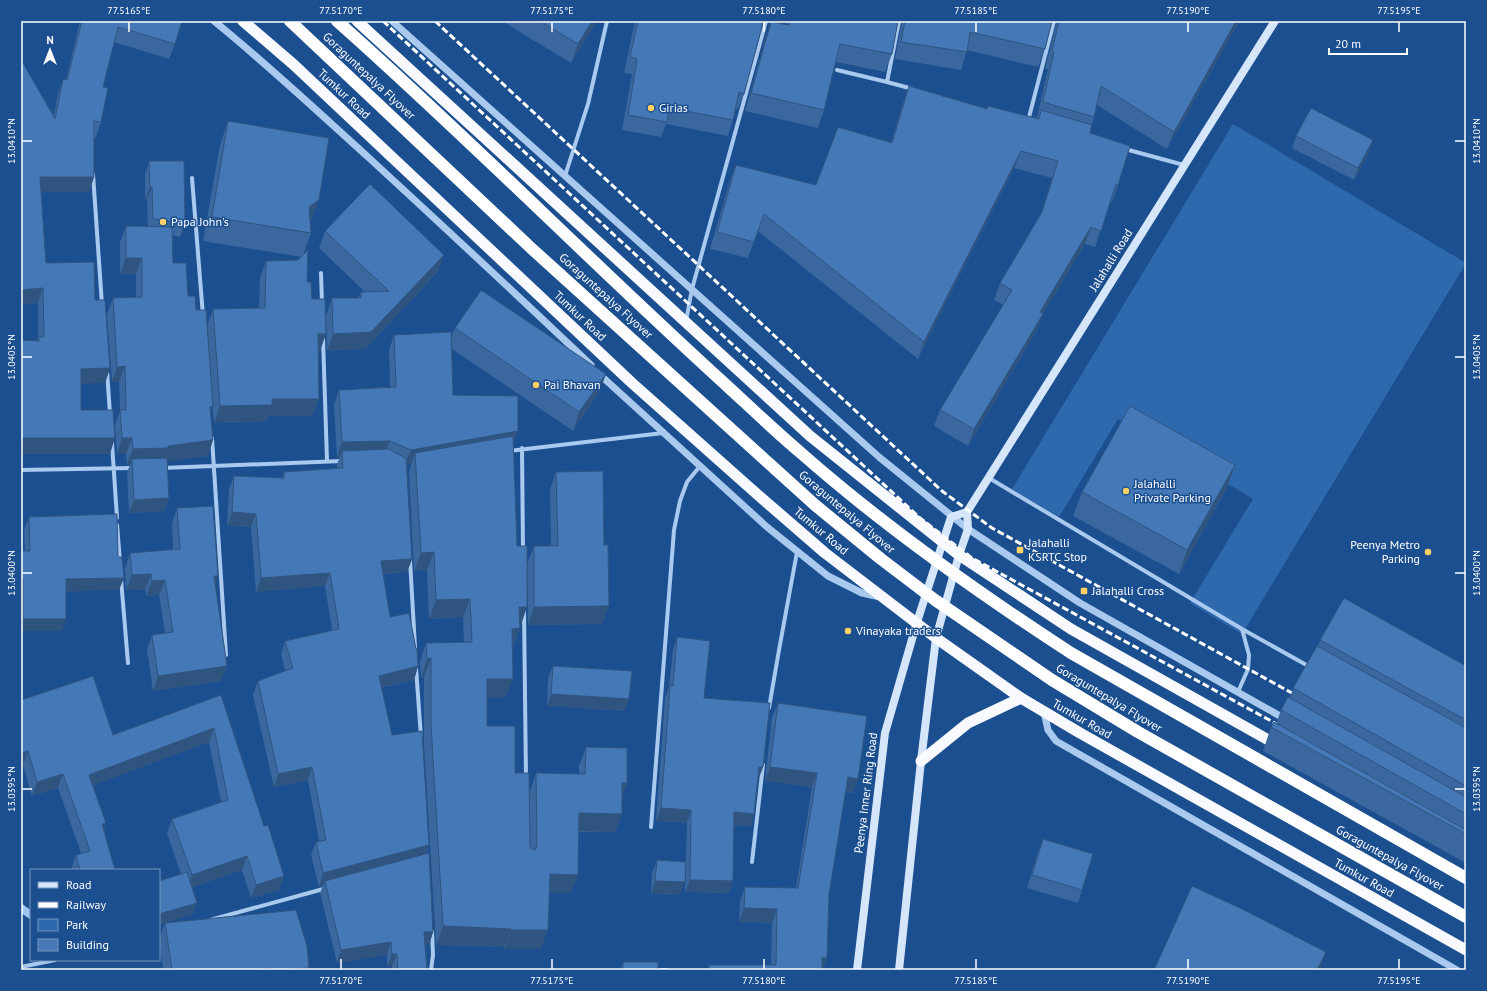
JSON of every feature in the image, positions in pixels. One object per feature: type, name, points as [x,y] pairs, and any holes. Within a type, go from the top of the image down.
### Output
[{"type":"highway","name":"Tumkur Road","points":[[243,21],[293,64],[632,383],[752,490],[825,553],[936,638],[1021,698],[1044,712],[1466,950]]},
{"type":"highway","name":"Goraguntepalya Flyover","points":[[290,21],[531,248],[815,505],[881,559],[935,600],[1058,684],[1145,736],[1466,917]]},
{"type":"highway","name":"Goraguntepalya Flyover","points":[[337,21],[398,75],[672,336],[800,453],[882,521],[1007,612],[1071,653],[1466,878]]},
{"type":"highway","points":[[357,21],[810,436],[959,555],[1071,629],[1286,750]]},
{"type":"highway","points":[[921,761],[968,723],[1021,698]]},
{"type":"main road","name":"Jalahalli Road","points":[[967,512],[1275,21]]},
{"type":"main road","points":[[899,970],[921,761],[936,638],[959,555],[968,529],[967,512],[951,517]]},
{"type":"main road","name":"Peenya Inner Ring Road","points":[[857,970],[885,733],[917,622],[951,517]]},
{"type":"street","points":[[214,21],[251,51],[343,134],[629,402],[767,526],[828,576],[862,594],[884,597]]},
{"type":"street","points":[[392,21],[879,456],[951,517],[1080,603],[1293,723]]},
{"type":"street","points":[[565,176],[588,104],[607,21]]},
{"type":"street","points":[[686,321],[692,289],[766,21]]},
{"type":"street","points":[[888,82],[899,21]]},
{"type":"street","points":[[1028,121],[1054,21]]},
{"type":"street","points":[[838,70],[917,90]]},
{"type":"street","points":[[1021,119],[1036,123]]},
{"type":"street","points":[[1118,146],[1185,165]]},
{"type":"street","points":[[93,171],[102,312]]},
{"type":"street","points":[[192,178],[203,318]]},
{"type":"street","points":[[321,272],[322,312]]},
{"type":"street","points":[[323,335],[327,461]]},
{"type":"street","points":[[106,367],[110,422]]},
{"type":"street","points":[[507,451],[522,448],[663,433]]},
{"type":"street","points":[[212,435],[226,655]]},
{"type":"street","points":[[111,438],[121,570]]},
{"type":"street","points":[[522,448],[524,558]]},
{"type":"street","points":[[160,468],[348,460]]},
{"type":"street","points":[[651,827],[674,530],[680,501],[687,482],[700,466]]},
{"type":"street","points":[[21,470],[136,468]]},
{"type":"street","points":[[989,478],[1242,629],[1312,668]]},
{"type":"street","points":[[769,710],[797,551]]},
{"type":"street","points":[[410,556],[415,650]]},
{"type":"street","points":[[121,577],[128,663]]},
{"type":"street","points":[[524,606],[526,786]]},
{"type":"street","points":[[1238,692],[1248,669],[1249,655],[1242,629]]},
{"type":"street","points":[[416,665],[421,744]]},
{"type":"street","points":[[1044,712],[1048,730],[1056,741],[1457,970]]},
{"type":"street","points":[[752,862],[763,762]]},
{"type":"street","points":[[205,921],[336,886]]},
{"type":"street","points":[[431,970],[434,955],[432,924]]},
{"type":"street","points":[[21,967],[50,961]]},
{"type":"street","points":[[661,970],[666,970]]},
{"type":"green space","points":[[1233,124],[1466,263],[1242,634],[1190,603],[1253,499],[1118,419],[1059,517],[1012,489]]},
{"type":"building","points":[[82,21],[182,21],[175,44],[118,27],[103,87],[108,88],[101,122],[94,121],[94,177],[40,177],[46,263],[94,262],[95,300],[105,300],[110,368],[81,369],[81,410],[113,410],[115,438],[21,438],[21,340],[39,341],[39,337],[44,337],[43,288],[21,290],[21,62],[23,63],[55,119],[63,79],[67,80]]},
{"type":"building","points":[[540,21],[592,21],[578,44]]},
{"type":"building","points":[[638,21],[754,21],[763,23],[744,94],[739,92],[733,120],[669,108],[667,122],[628,115],[637,59],[630,57]]},
{"type":"building","points":[[790,21],[898,21],[892,54],[840,44],[824,110],[751,93],[771,22],[789,25]]},
{"type":"building","points":[[905,21],[1052,21],[1045,49],[970,32],[967,52],[901,42]]},
{"type":"building","points":[[1059,21],[1236,21],[1174,132],[1101,86],[1094,117],[1043,102]]},
{"type":"building","points":[[909,86],[987,109],[988,106],[1039,119],[1041,110],[1092,125],[1090,133],[1130,146],[1118,185],[1116,184],[1101,231],[1091,227],[1040,312],[1043,314],[974,429],[940,410],[1012,290],[1000,283],[1042,212],[1058,161],[1021,151],[924,342],[764,214],[754,242],[717,232],[736,165],[816,185],[838,127],[892,143]]},
{"type":"building","points":[[1311,108],[1373,140],[1358,168],[1296,136]]},
{"type":"building","points":[[228,121],[329,138],[319,200],[309,207],[311,233],[212,217]]},
{"type":"building","points":[[149,161],[184,161],[185,224],[153,219],[152,187],[150,187]]},
{"type":"building","points":[[370,184],[444,255],[371,332],[333,334],[332,298],[361,298],[361,292],[389,291],[325,231]]},
{"type":"building","points":[[126,226],[172,227],[173,263],[186,263],[188,296],[195,296],[196,310],[206,310],[213,407],[210,407],[213,440],[168,446],[168,448],[133,449],[132,438],[122,438],[120,410],[126,410],[125,366],[117,367],[113,298],[142,297],[142,258],[126,258]]},
{"type":"building","points":[[308,250],[307,282],[311,282],[312,299],[325,299],[326,334],[318,334],[319,399],[272,399],[272,405],[220,406],[213,309],[265,308],[266,261],[298,260]]},
{"type":"building","points":[[481,290],[606,374],[579,412],[455,328]]},
{"type":"building","points":[[451,332],[453,395],[518,396],[518,431],[411,450],[390,441],[342,442],[339,390],[396,387],[394,335]]},
{"type":"building","points":[[1130,406],[1235,465],[1187,550],[1082,492]]},
{"type":"building","points":[[513,436],[517,546],[527,546],[527,607],[519,607],[520,628],[512,629],[513,679],[487,679],[487,726],[515,726],[515,773],[529,773],[530,846],[532,849],[535,850],[537,846],[536,773],[585,774],[586,747],[627,748],[627,783],[622,783],[622,814],[579,813],[578,875],[550,874],[548,930],[511,930],[443,926],[431,725],[431,658],[427,659],[426,643],[472,642],[470,599],[436,600],[434,552],[421,553],[415,453]]},
{"type":"building","points":[[388,449],[406,458],[412,559],[381,561],[390,617],[409,613],[417,649],[418,666],[379,676],[392,735],[422,731],[429,845],[323,873],[316,842],[326,840],[312,767],[278,774],[258,681],[293,668],[285,641],[339,629],[330,573],[261,578],[256,514],[232,512],[234,476],[284,478],[284,472],[343,468],[342,451]]},
{"type":"building","points":[[167,458],[169,498],[134,500],[132,459]]},
{"type":"building","points":[[603,471],[604,545],[608,545],[609,606],[534,607],[534,546],[558,546],[556,472]]},
{"type":"building","points":[[213,506],[218,576],[214,576],[227,666],[158,676],[152,635],[173,632],[165,580],[152,581],[151,574],[132,575],[130,553],[180,549],[177,508]]},
{"type":"building","points":[[117,514],[118,557],[122,557],[124,578],[66,579],[66,619],[23,619],[21,551],[30,551],[29,517]]},
{"type":"building","points":[[1344,598],[1466,666],[1466,720],[1320,640]]},
{"type":"building","points":[[677,637],[710,641],[704,698],[770,703],[763,767],[759,767],[754,814],[734,812],[733,881],[690,880],[691,810],[661,808],[670,686],[673,686]]},
{"type":"building","points":[[1317,646],[1466,728],[1466,786],[1293,688]]},
{"type":"building","points":[[553,666],[632,671],[629,699],[551,694]]},
{"type":"building","points":[[93,676],[113,735],[221,695],[264,826],[268,825],[284,876],[256,885],[247,856],[192,875],[172,819],[228,800],[214,728],[89,775],[106,823],[102,824],[115,869],[80,869],[76,855],[90,851],[63,774],[37,782],[28,751],[21,753],[21,700]]},
{"type":"building","points":[[1288,697],[1466,797],[1466,814],[1281,710]]},
{"type":"building","points":[[778,703],[867,716],[858,779],[848,777],[829,894],[827,958],[822,958],[822,970],[709,970],[709,965],[776,965],[777,909],[744,908],[745,887],[798,888],[817,773],[770,767]]},
{"type":"building","points":[[1274,722],[1466,830],[1466,834],[1271,727]]},
{"type":"building","points":[[1043,839],[1093,854],[1082,890],[1032,875]]},
{"type":"building","points":[[429,853],[433,932],[424,932],[427,970],[398,970],[397,954],[392,954],[391,942],[341,950],[325,881]]},
{"type":"building","points":[[657,860],[686,862],[685,882],[655,881]]},
{"type":"building","points":[[187,872],[197,903],[160,914],[160,881]]},
{"type":"building","points":[[1192,886],[1240,908],[1326,952],[1317,970],[1154,970]]},
{"type":"building","points":[[296,910],[307,946],[309,968],[281,970],[270,970],[270,968],[257,970],[172,970],[165,923]]},
{"type":"building","points":[[623,962],[658,962],[658,970],[623,970]]},
{"type":"waterway","points":[[21,908],[30,914]]},
{"type":"railway","points":[[383,21],[920,518],[972,558],[1284,728]]},
{"type":"railway","points":[[435,21],[942,491],[992,528],[1301,698]]},
{"type":"place","name":"Girias","points":[[651,108]]},
{"type":"place","name":"Papa John's","points":[[163,222]]},
{"type":"place","name":"Pai Bhavan","points":[[536,385]]},
{"type":"place","name":"Jalahalli Private Parking","points":[[1126,491]]},
{"type":"place","name":"Jalahalli KSRTC Stop","points":[[1020,550]]},
{"type":"place","name":"Peenya Metro Parking","points":[[1428,552]]},
{"type":"place","name":"Jalahalli Cross","points":[[1084,591]]},
{"type":"place","name":"Vinayaka traders","points":[[848,631]]}]
